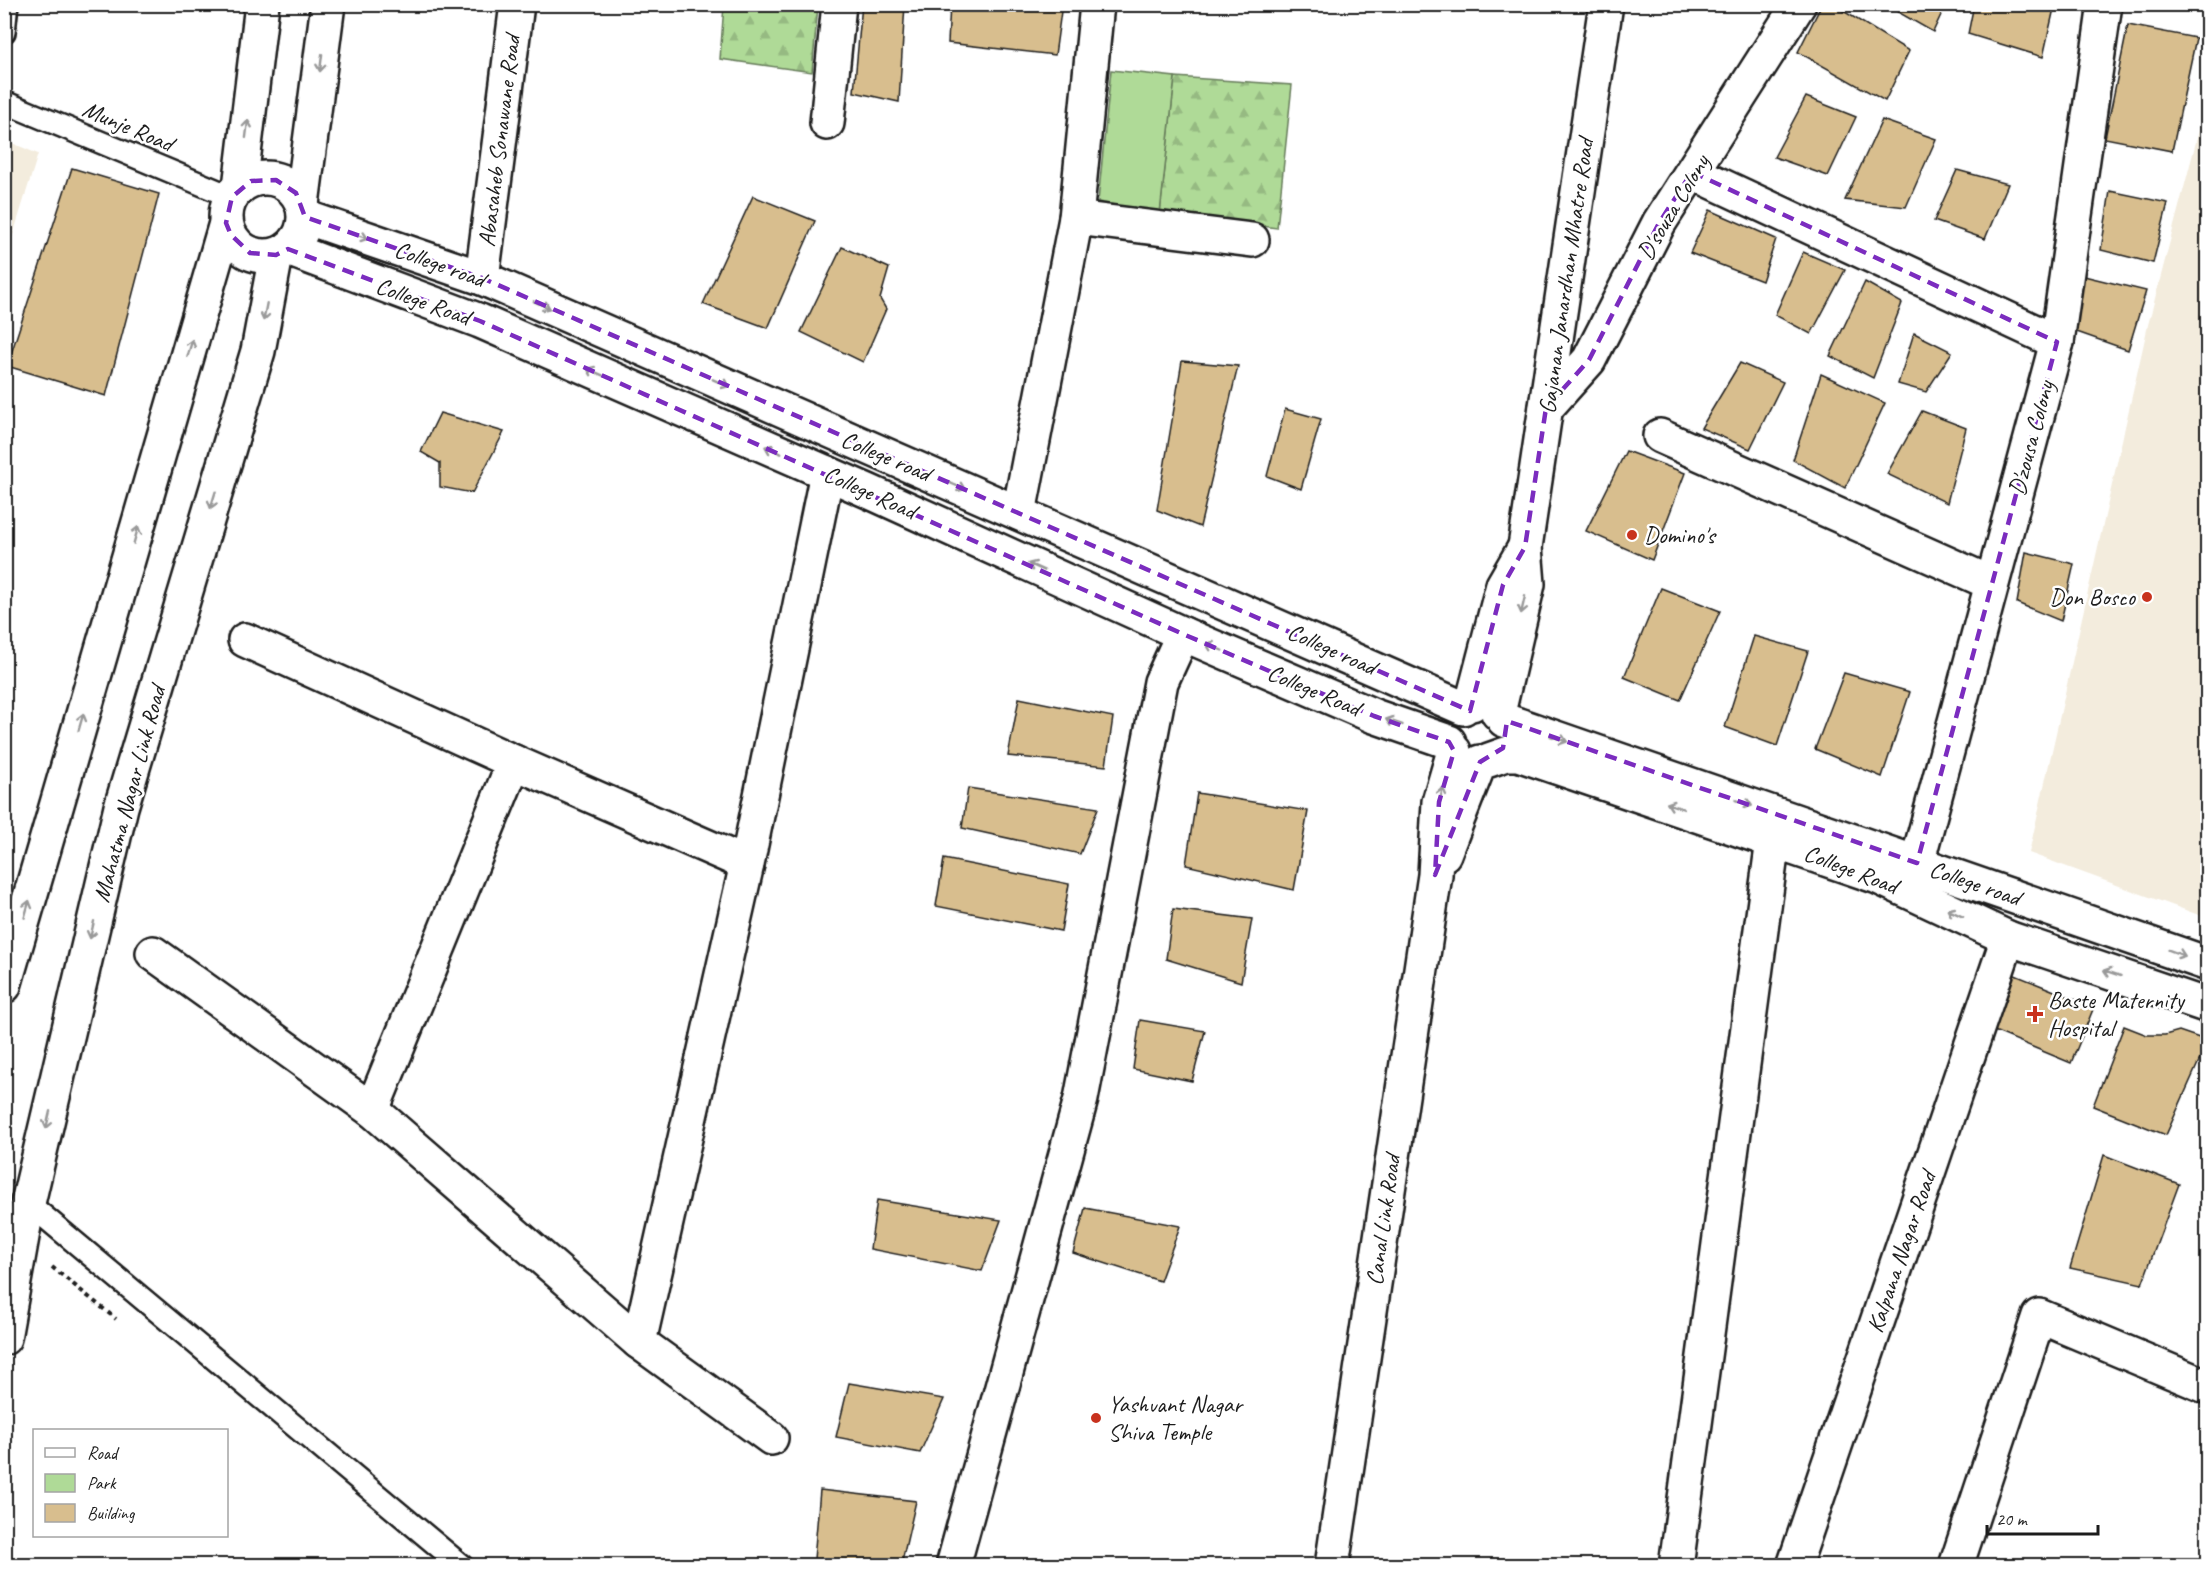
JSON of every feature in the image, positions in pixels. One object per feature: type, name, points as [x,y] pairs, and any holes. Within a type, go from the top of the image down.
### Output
[{"type":"street","points":[[262,4],[233,202],[231,235],[250,253],[263,256],[282,252],[298,240],[328,4]]},
{"type":"street","name":"Abasaheb Sonawane Road","points":[[482,278],[517,4]]},
{"type":"street","points":[[827,123],[839,4]]},
{"type":"street","points":[[1019,513],[1076,218],[1097,4]]},
{"type":"street","name":"Gajanan Janardhan Mhatre Road","points":[[1484,711],[1528,584],[1525,547],[1606,4]]},
{"type":"street","name":"D'souza Colony","points":[[1546,408],[1588,360],[1659,223],[1799,4]]},
{"type":"street","name":"D'zousa Colony","points":[[1917,863],[2057,342],[2105,4]]},
{"type":"street","points":[[1692,172],[2057,342]]},
{"type":"street","points":[[4,986],[233,202],[251,181],[276,180],[296,193],[303,210]]},
{"type":"street","name":"College road","points":[[303,210],[482,278],[1019,513],[1484,711],[2208,964]]},
{"type":"street","points":[[1076,218],[1252,240]]},
{"type":"street","name":"College Road","points":[[282,252],[480,321],[827,473],[1183,634],[1468,754],[1518,754],[1773,840],[1878,877],[2008,938],[2208,1006]]},
{"type":"street","name":"Mahatma Nagar Link Road","points":[[4,1338],[16,1197],[121,807],[258,351],[282,252]]},
{"type":"street","points":[[1660,436],[1991,583]]},
{"type":"street","points":[[639,1342],[747,864],[827,473]]},
{"type":"street","points":[[953,1566],[1081,1099],[1161,682],[1183,634]]},
{"type":"street","points":[[244,640],[747,864]]},
{"type":"street","points":[[1468,754],[1503,748],[1507,729],[1484,711]]},
{"type":"street","name":"Canal Link Road","points":[[1332,1566],[1435,875],[1439,802],[1468,754],[1450,722],[1484,711]]},
{"type":"street","points":[[372,1110],[514,762]]},
{"type":"street","points":[[1676,1566],[1773,840]]},
{"type":"street","name":"Kalpana Nagar Road","points":[[1794,1566],[2008,938]]},
{"type":"street","points":[[153,953],[372,1110],[639,1342],[771,1438]]},
{"type":"street","points":[[1956,1566],[2039,1316],[2208,1387]]},
{"type":"lane","points":[[4,32],[7,4]]},
{"type":"lane","name":"Munje Road","points":[[4,102],[233,202]]},
{"type":"lane","points":[[16,1197],[462,1566]]},
{"type":"highlighted area","points":[[1692,172],[2057,342],[1917,863],[1507,721],[1503,748],[1480,762],[1435,875],[1439,802],[1454,751],[1449,742],[1374,716],[1183,634],[480,321],[288,249],[276,255],[250,253],[231,235],[226,223],[232,197],[251,181],[276,180],[296,193],[305,217],[482,278],[1470,711],[1503,585],[1525,547],[1546,408],[1589,360],[1659,223]]},
{"type":"shaded area","name":"Don Bosco","points":[[2207,100],[2207,918],[2029,853],[2148,325]]},
{"type":"shaded area","points":[[5,140],[38,154],[5,261]]},
{"type":"green space","points":[[724,5],[818,5],[812,72],[720,59]]},
{"type":"green space","points":[[1111,70],[1175,77],[1160,213],[1098,202]]},
{"type":"green space","points":[[1175,77],[1292,85],[1277,228],[1160,213]]},
{"type":"building","points":[[862,4],[905,4],[899,102],[854,92]]},
{"type":"building","points":[[950,4],[1062,4],[1055,55],[948,43]]},
{"type":"building","points":[[1822,4],[1832,4],[1909,51],[1885,101],[1798,52]]},
{"type":"building","points":[[1884,4],[1946,4],[1933,32]]},
{"type":"building","points":[[1974,4],[2055,4],[2043,57],[1968,34]]},
{"type":"building","points":[[2128,25],[2196,38],[2172,151],[2105,138]]},
{"type":"building","points":[[1806,97],[1856,117],[1828,176],[1774,157]]},
{"type":"building","points":[[1882,120],[1936,139],[1906,207],[1845,200]]},
{"type":"building","points":[[72,168],[159,194],[106,396],[7,366]]},
{"type":"building","points":[[1957,170],[2008,184],[1985,239],[1934,221]]},
{"type":"building","points":[[2110,191],[2168,203],[2153,263],[2101,250]]},
{"type":"building","points":[[753,196],[815,221],[768,328],[703,304]]},
{"type":"building","points":[[1710,210],[1776,239],[1762,281],[1690,253]]},
{"type":"building","points":[[842,247],[889,268],[880,299],[886,309],[863,362],[801,332]]},
{"type":"building","points":[[1803,252],[1845,270],[1811,334],[1775,315]]},
{"type":"building","points":[[2084,276],[2146,291],[2128,350],[2074,331]]},
{"type":"building","points":[[1865,282],[1902,303],[1873,378],[1830,356]]},
{"type":"building","points":[[1914,333],[1952,352],[1926,392],[1898,384]]},
{"type":"building","points":[[1182,361],[1238,366],[1200,527],[1157,510]]},
{"type":"building","points":[[1740,363],[1783,382],[1750,449],[1701,428]]},
{"type":"building","points":[[1821,374],[1885,403],[1845,488],[1793,460]]},
{"type":"building","points":[[1285,409],[1321,419],[1301,489],[1267,476]]},
{"type":"building","points":[[1922,411],[1966,428],[1947,503],[1887,474]]},
{"type":"building","points":[[440,413],[504,432],[472,493],[440,487],[440,463],[421,452]]},
{"type":"building","points":[[1626,451],[1685,473],[1652,560],[1586,531]]},
{"type":"building","points":[[2026,552],[2074,564],[2061,621],[2017,603]]},
{"type":"building","points":[[1661,588],[1720,611],[1680,700],[1624,677]]},
{"type":"building","points":[[1754,636],[1808,651],[1777,746],[1725,727]]},
{"type":"building","points":[[1844,673],[1910,692],[1882,777],[1815,749]]},
{"type":"building","points":[[1019,698],[1113,717],[1106,766],[1008,756]]},
{"type":"building","points":[[968,788],[1098,808],[1080,854],[962,828]]},
{"type":"building","points":[[1197,793],[1308,811],[1294,890],[1186,865]]},
{"type":"building","points":[[944,859],[1069,884],[1061,931],[936,906]]},
{"type":"building","points":[[1173,909],[1252,919],[1241,982],[1166,959]]},
{"type":"building","points":[[2010,973],[2094,1007],[2071,1063],[1987,1028]]},
{"type":"building","points":[[1140,1020],[1205,1031],[1192,1081],[1133,1069]]},
{"type":"building","points":[[2124,1026],[2147,1035],[2165,1035],[2179,1031],[2208,1041],[2166,1135],[2093,1106]]},
{"type":"building","points":[[2104,1155],[2179,1184],[2142,1284],[2070,1268]]},
{"type":"building","points":[[877,1200],[1001,1220],[982,1271],[870,1249]]},
{"type":"building","points":[[1085,1208],[1180,1226],[1160,1281],[1073,1253]]},
{"type":"building","points":[[849,1383],[944,1399],[920,1453],[836,1437]]},
{"type":"building","points":[[820,1490],[916,1501],[901,1566],[837,1566],[814,1559]]},
{"type":"place","name":"Domino's","points":[[1632,535]]},
{"type":"place","name":"Don Bosco","points":[[2147,597]]},
{"type":"place","name":"Baste Maternity Hospital","points":[[2035,1014]]},
{"type":"place","name":"Yashvant Nagar Shiva Temple","points":[[1096,1418]]}]
